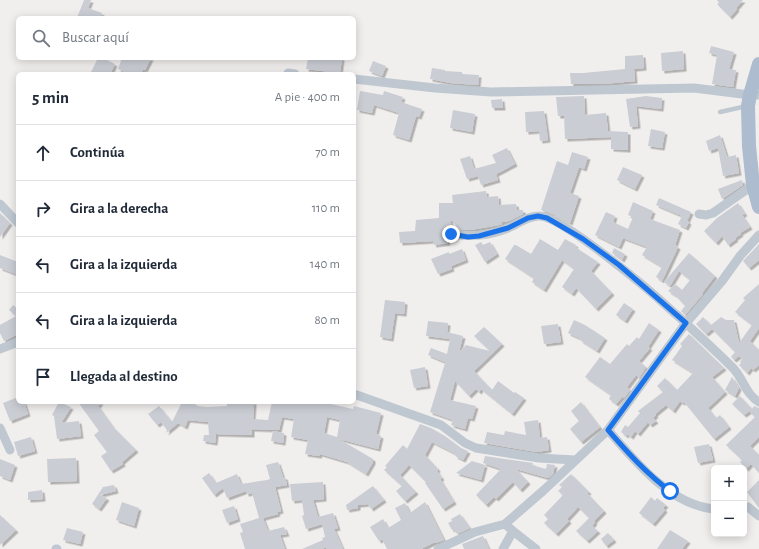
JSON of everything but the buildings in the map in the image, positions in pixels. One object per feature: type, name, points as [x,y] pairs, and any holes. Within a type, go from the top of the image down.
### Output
[{"type":"main road","points":[[759,64],[752,99],[749,146],[755,169],[753,185],[759,207]]},
{"type":"street","points":[[356,79],[435,88],[491,92],[694,88],[752,99]]},
{"type":"street","points":[[699,214],[706,215],[713,213],[753,185]]},
{"type":"street","points":[[0,204],[16,221]]},
{"type":"street","points":[[451,234],[468,237],[479,236],[508,228],[528,218],[538,216],[547,218],[583,239],[619,265],[686,323],[734,369],[750,394],[759,402]]},
{"type":"street","points":[[438,549],[475,532],[505,524],[608,430],[686,323],[722,281],[740,256],[759,236]]},
{"type":"street","points":[[0,349],[16,343]]},
{"type":"street","points":[[356,395],[441,425],[465,443],[476,448],[539,458],[575,460]]},
{"type":"street","points":[[0,428],[10,450]]},
{"type":"street","points":[[608,430],[637,463],[670,491],[695,505],[711,508]]},
{"type":"street","points":[[747,507],[759,516]]},
{"type":"street","points":[[505,524],[536,549]]},
{"type":"street","points":[[503,549],[513,531]]},
{"type":"lane","points":[[720,112],[752,99]]},
{"type":"route","points":[[451,234],[468,237],[479,236],[508,228],[528,218],[538,216],[553,220],[583,239],[619,265],[686,323],[608,430],[637,463],[670,491]]}]
